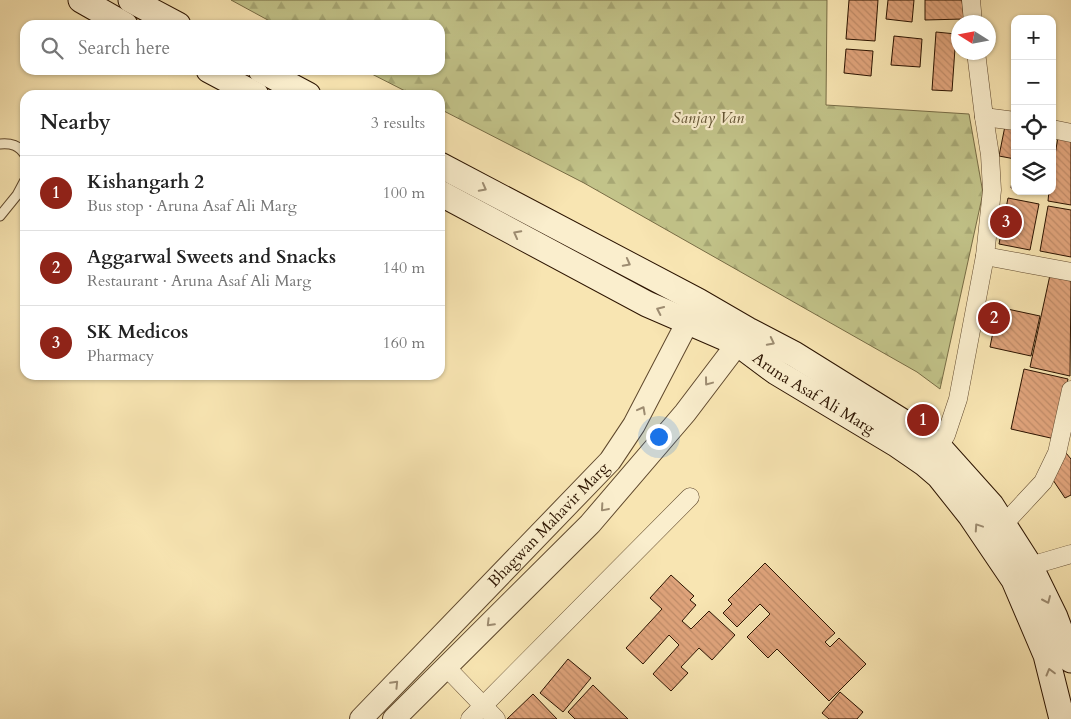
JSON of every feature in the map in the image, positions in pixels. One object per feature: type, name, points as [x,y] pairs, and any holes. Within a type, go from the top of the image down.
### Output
[{"type":"main road","points":[[81,0],[116,20]]},
{"type":"main road","points":[[131,0],[169,20]]},
{"type":"main road","points":[[218,75],[247,90]]},
{"type":"main road","points":[[270,75],[299,90]]},
{"type":"main road","name":"Aruna Asaf Ali Marg","points":[[445,168],[692,311],[743,337],[776,372],[896,444],[932,456],[961,471],[991,506],[1030,566],[1055,618],[1071,660]]},
{"type":"main road","name":"Aruna Asaf Ali Marg","points":[[445,196],[647,304],[692,311]]},
{"type":"main road","name":"Aruna Asaf Ali Marg","points":[[932,456],[938,476],[970,515],[1014,580],[1046,655],[1062,719]]},
{"type":"street","points":[[971,0],[972,15]]},
{"type":"street","points":[[932,456],[951,424],[958,399],[985,256],[992,175],[977,60]]},
{"type":"street","points":[[984,117],[1011,120]]},
{"type":"street","points":[[1056,130],[1071,133]]},
{"type":"street","points":[[985,256],[1071,272]]},
{"type":"street","name":"Bhagwan Mahavir Marg","points":[[361,719],[610,461],[634,425],[692,311]]},
{"type":"street","name":"Bhagwan Mahavir Marg","points":[[394,719],[590,524],[685,413],[743,337]]},
{"type":"street","points":[[1004,524],[1043,482],[1057,453],[1071,390]]},
{"type":"street","points":[[470,719],[690,498]]},
{"type":"street","points":[[1030,566],[1071,554]]},
{"type":"street","points":[[446,667],[496,719]]},
{"type":"lane","points":[[0,144],[7,143],[16,146],[20,150]]},
{"type":"lane","points":[[0,216],[20,189]]},
{"type":"green space","name":"Sanjay Van","points":[[231,0],[827,0],[826,105],[969,114],[983,193],[940,389],[917,372],[584,183],[445,112],[445,90],[403,90],[374,75],[445,75],[445,20],[268,20]]},
{"type":"building","points":[[849,0],[878,0],[875,41],[846,39]]},
{"type":"building","points":[[888,0],[914,0],[912,22],[886,19]]},
{"type":"building","points":[[925,0],[962,0],[964,15],[951,15],[951,19],[925,20]]},
{"type":"building","points":[[936,32],[951,34],[951,60],[954,60],[952,91],[932,90]]},
{"type":"building","points":[[894,36],[922,39],[920,67],[891,65]]},
{"type":"building","points":[[846,49],[873,51],[871,76],[844,73]]},
{"type":"building","points":[[1005,126],[1011,127],[1011,158],[999,156]]},
{"type":"building","points":[[1058,137],[1071,139],[1071,205],[1048,201],[1049,195],[1056,195],[1056,149]]},
{"type":"building","points":[[1008,198],[1039,204],[1030,250],[999,244]]},
{"type":"building","points":[[1048,206],[1071,210],[1071,257],[1040,251]]},
{"type":"building","points":[[1050,275],[1071,281],[1070,376],[1030,367]]},
{"type":"building","points":[[998,307],[1040,316],[1031,356],[990,347]]},
{"type":"building","points":[[1024,369],[1068,379],[1055,439],[1011,429]]},
{"type":"building","points":[[1066,453],[1071,459],[1071,495],[1065,498],[1051,477]]},
{"type":"building","points":[[765,563],[835,633],[825,642],[830,647],[839,638],[866,664],[829,701],[777,649],[768,658],[747,637],[770,614],[760,604],[737,627],[723,613],[732,604],[728,600]]},
{"type":"building","points":[[671,575],[694,596],[690,600],[696,605],[682,621],[691,629],[709,611],[735,635],[712,660],[699,648],[681,667],[688,673],[671,691],[653,674],[679,645],[669,635],[643,664],[626,648],[662,609],[650,598]]},
{"type":"building","points":[[568,659],[591,678],[563,712],[540,693]]},
{"type":"building","points":[[593,685],[628,719],[575,719],[568,712]]},
{"type":"building","points":[[840,692],[863,712],[857,719],[829,719],[822,713]]},
{"type":"building","points":[[533,694],[557,719],[507,719]]},
{"type":"place","name":"SK Medicos","points":[[1006,222]]},
{"type":"place","name":"Aggarwal Sweets and Snacks","points":[[994,318]]},
{"type":"place","name":"Kishangarh 2","points":[[923,420]]}]
